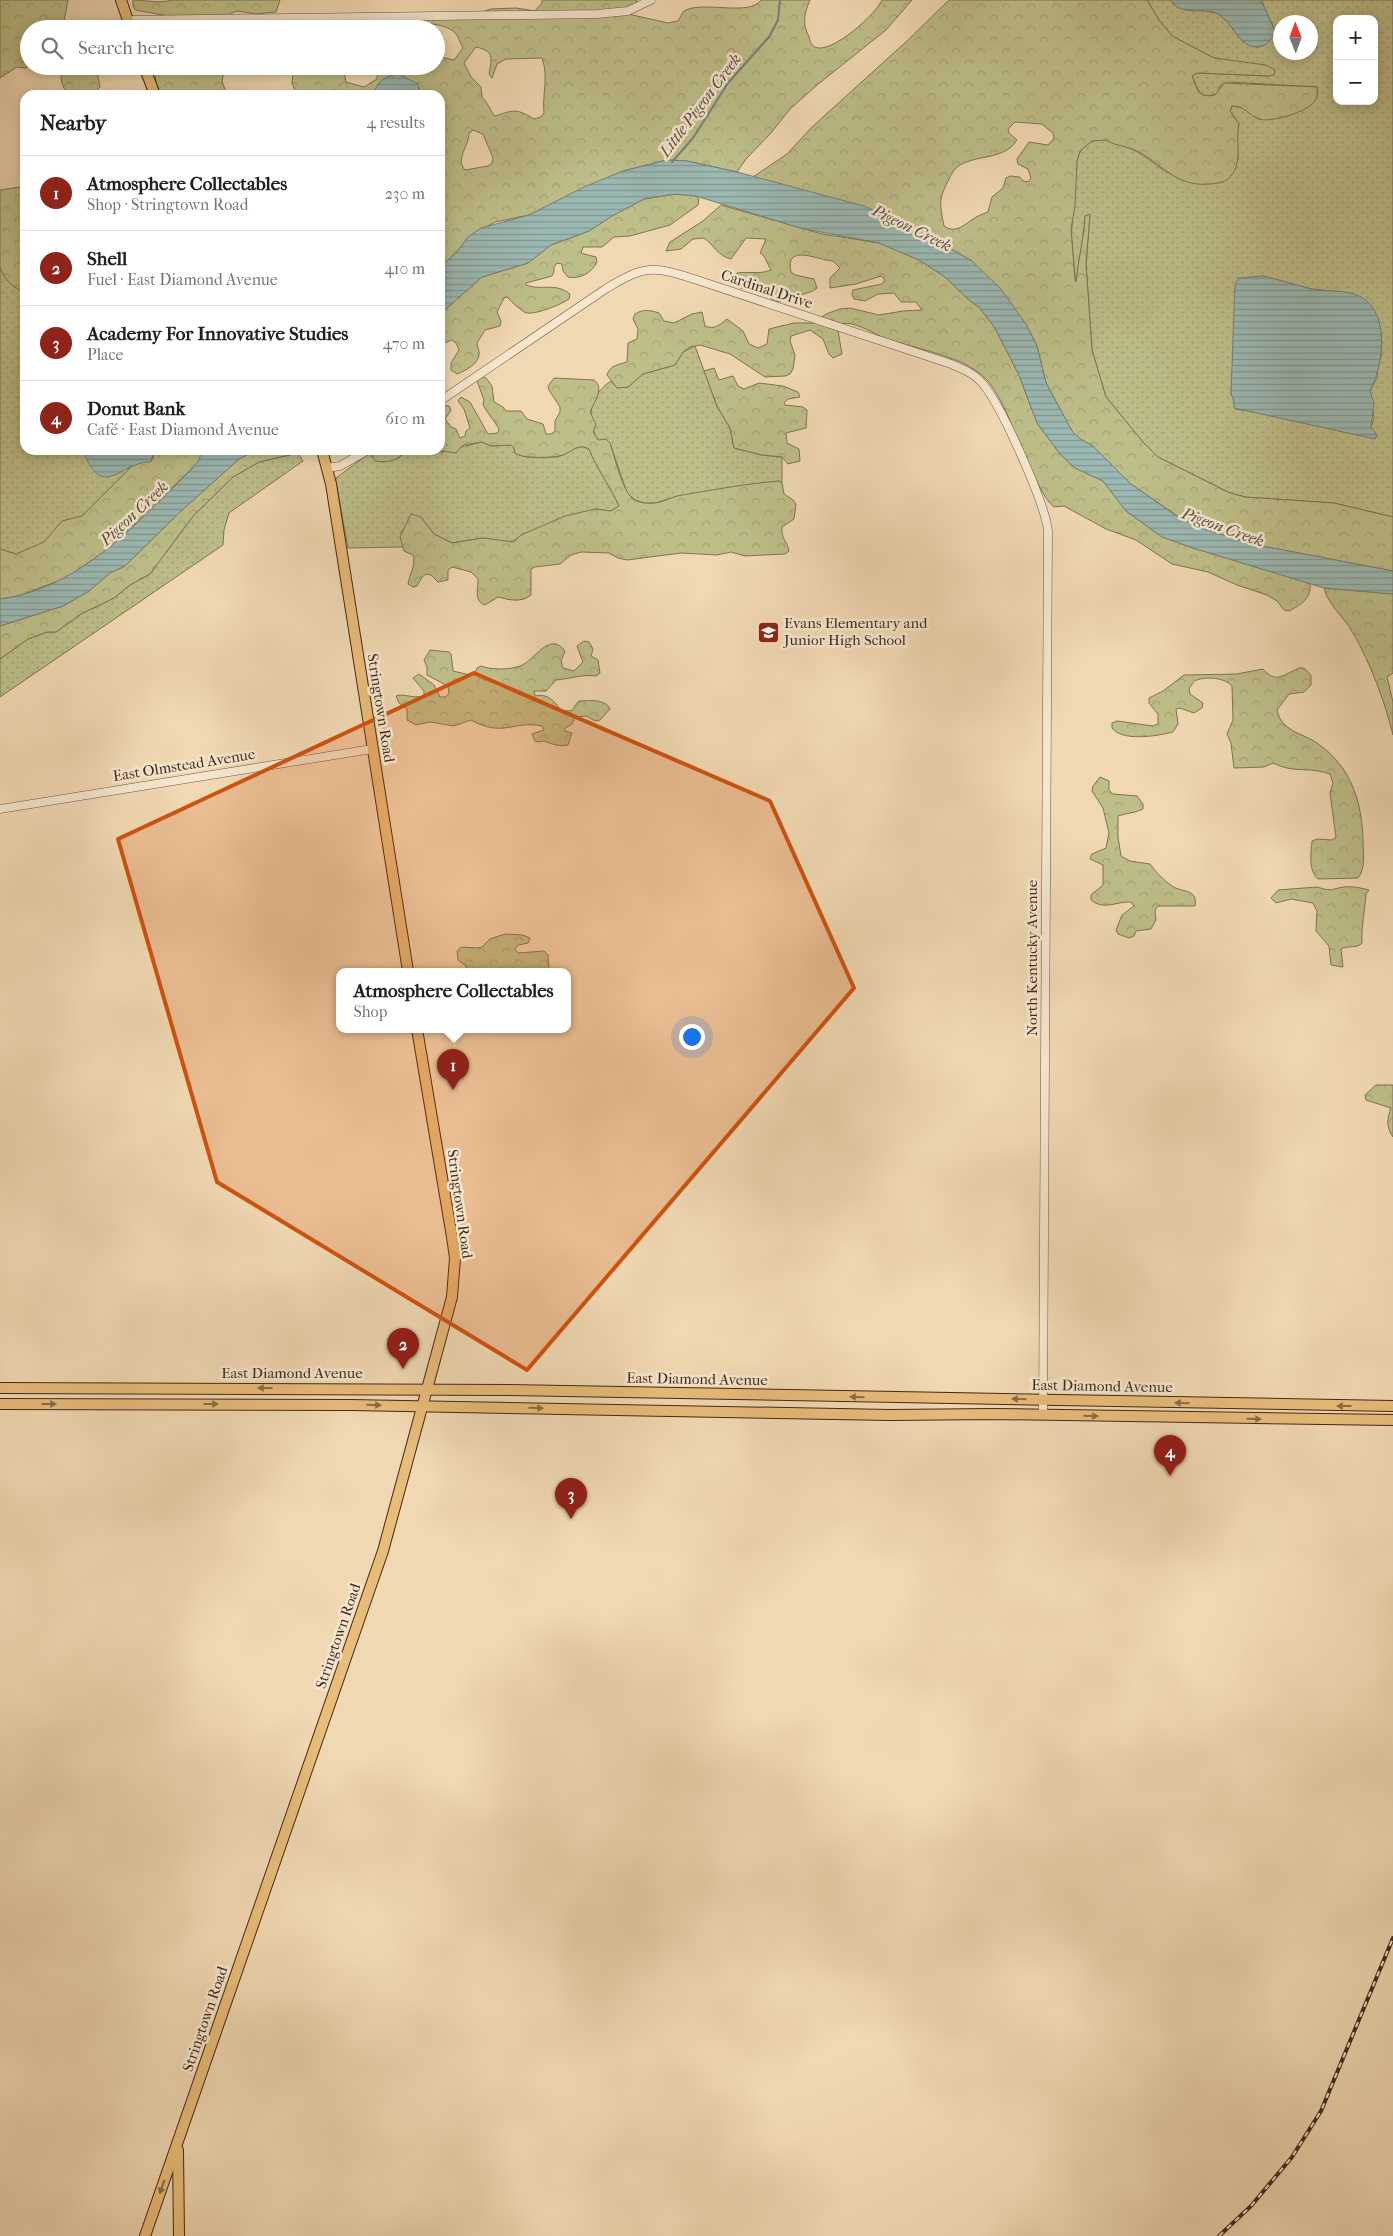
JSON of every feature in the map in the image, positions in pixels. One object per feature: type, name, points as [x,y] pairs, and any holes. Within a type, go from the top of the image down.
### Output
[{"type":"main road","points":[[121,0],[128,20]]},
{"type":"main road","points":[[147,75],[152,90]]},
{"type":"main road","name":"Stringtown Road","points":[[323,455],[408,968]]},
{"type":"main road","name":"Stringtown Road","points":[[145,2236],[375,1576],[452,1297],[454,1258],[418,1033]]},
{"type":"main road","name":"East Diamond Avenue","points":[[0,1388],[428,1389],[1393,1406]]},
{"type":"main road","name":"East Diamond Avenue","points":[[0,1404],[423,1406],[890,1415],[1043,1415],[1393,1420]]},
{"type":"main road","points":[[178,2142],[179,2236]]},
{"type":"street","points":[[317,20],[597,14],[628,11],[651,0]]},
{"type":"street","name":"Cardinal Drive","points":[[445,398],[623,278],[642,270],[664,270],[928,356],[972,374],[983,384],[993,398],[1040,502]]},
{"type":"street","points":[[327,468],[340,466],[359,455]]},
{"type":"street","name":"North Kentucky Avenue","points":[[1040,502],[1047,519],[1048,532],[1043,1415]]},
{"type":"street","name":"East Olmstead Avenue","points":[[0,809],[372,749]]},
{"type":"highlighted area","points":[[474,673],[770,801],[854,988],[527,1370],[217,1182],[118,839]]},
{"type":"green space","points":[[0,0],[68,0],[64,20],[20,20],[20,67],[17,67],[0,78]]},
{"type":"green space","points":[[133,0],[157,2],[171,0],[280,0],[276,12],[256,14],[237,11],[227,15],[174,17],[135,10]]},
{"type":"green space","points":[[542,0],[637,0],[635,6],[624,13],[668,23],[678,21],[684,11],[692,8],[747,7],[755,5],[761,0],[810,0],[805,14],[805,27],[813,45],[822,48],[831,45],[852,32],[871,14],[882,0],[912,0],[886,30],[790,109],[737,172],[687,161],[667,160],[623,171],[529,215],[495,222],[468,237],[457,252],[445,263],[445,90],[419,90],[418,84],[379,83],[375,90],[295,90],[292,83],[293,75],[345,75],[346,82],[364,87],[377,79],[377,75],[445,75],[445,58],[454,60],[463,48],[456,34],[445,27],[445,20],[403,20],[463,18],[491,9],[516,8],[535,11],[542,3]],"holes":[[[476,47],[489,53],[491,59],[489,74],[492,78],[497,64],[506,59],[542,58],[545,79],[544,113],[541,117],[534,119],[515,111],[494,115],[482,97],[481,87],[471,77],[464,63]],[[473,130],[483,134],[493,158],[492,163],[488,166],[465,170],[461,161],[469,133]]]},
{"type":"green space","points":[[949,0],[1147,0],[1159,20],[1172,36],[1214,58],[1266,65],[1275,70],[1274,75],[1269,76],[1197,73],[1192,76],[1201,94],[1215,95],[1224,83],[1317,87],[1316,99],[1310,106],[1279,118],[1259,119],[1240,107],[1232,106],[1230,111],[1239,124],[1238,158],[1235,170],[1231,176],[1222,182],[1199,184],[1189,182],[1172,175],[1135,150],[1106,140],[1092,141],[1080,151],[1077,161],[1075,207],[1071,228],[1075,280],[1076,282],[1085,216],[1090,214],[1086,264],[1092,350],[1106,397],[1143,442],[1158,457],[1230,493],[1245,497],[1334,503],[1393,517],[1393,571],[1256,545],[1203,529],[1176,515],[1131,484],[1093,446],[1078,438],[1072,431],[1046,383],[1037,346],[1026,324],[972,261],[935,240],[905,229],[882,214],[753,177],[787,154],[812,127],[907,41]],"holes":[[[1015,122],[1042,124],[1053,133],[1054,138],[1048,145],[1029,142],[1017,159],[1018,164],[1028,169],[1031,178],[1028,182],[1023,181],[1020,177],[1010,176],[1006,178],[1003,188],[992,197],[988,212],[956,229],[944,226],[941,198],[951,174],[956,168],[963,163],[996,155],[1011,147],[1017,140],[1009,133],[1008,129]]]},
{"type":"green space","points":[[1147,0],[1171,0],[1174,5],[1216,13],[1224,18],[1241,39],[1273,31],[1273,60],[1318,60],[1318,15],[1273,15],[1273,27],[1261,0],[1393,0],[1393,517],[1334,503],[1245,497],[1230,493],[1158,457],[1143,442],[1106,397],[1092,350],[1086,264],[1090,215],[1085,216],[1076,284],[1075,280],[1072,218],[1075,200],[1076,166],[1081,150],[1090,142],[1100,140],[1112,141],[1137,152],[1167,173],[1238,160],[1237,134],[1239,124],[1230,111],[1232,106],[1242,107],[1259,119],[1314,102],[1318,92],[1317,87],[1229,82],[1220,86],[1216,94],[1204,95],[1199,91],[1192,75],[1197,73],[1269,76],[1235,62],[1214,58],[1172,36],[1159,20]],"holes":[[[1263,276],[1310,289],[1341,292],[1382,354],[1378,364],[1377,378],[1370,391],[1374,418],[1371,427],[1235,409],[1231,394],[1236,303]]]},
{"type":"green space","points":[[98,75],[100,87],[97,90],[66,90],[61,76]]},
{"type":"green space","points":[[156,75],[223,75],[222,81],[225,90],[158,90],[155,77]]},
{"type":"green space","points":[[20,187],[20,290],[10,283],[0,267],[0,190]]},
{"type":"green space","points":[[675,194],[696,196],[699,199],[698,205],[670,225],[630,236],[614,237],[602,247],[583,247],[581,253],[596,257],[597,262],[592,270],[585,275],[568,277],[563,271],[562,264],[557,263],[552,276],[526,283],[526,285],[532,287],[559,288],[570,294],[569,299],[560,304],[528,313],[524,312],[507,297],[504,298],[497,312],[501,321],[500,326],[485,330],[477,343],[479,354],[474,364],[457,374],[451,370],[451,363],[459,350],[456,343],[452,340],[445,343],[445,310],[482,277],[528,263],[551,245],[589,231],[644,199]]},
{"type":"green space","points":[[20,202],[20,455],[177,455],[32,563],[0,557],[0,208]]},
{"type":"green space","points":[[721,205],[822,234],[879,243],[919,260],[945,277],[979,307],[995,328],[1019,375],[1037,423],[1060,454],[1075,468],[1103,481],[1126,511],[1162,537],[1310,583],[1309,593],[1305,600],[1289,611],[1284,610],[1277,601],[1267,595],[1237,585],[1208,572],[1172,564],[1136,540],[1106,529],[1064,506],[1054,507],[1046,499],[1028,469],[1003,406],[997,394],[983,376],[957,360],[887,339],[856,325],[843,323],[837,325],[842,354],[833,358],[829,354],[823,339],[810,330],[791,336],[790,341],[795,355],[793,369],[790,374],[785,376],[765,377],[730,354],[700,345],[690,347],[683,352],[675,365],[643,374],[628,387],[617,388],[607,375],[612,367],[627,362],[628,343],[637,339],[638,329],[633,319],[635,314],[641,311],[659,313],[664,321],[674,323],[692,314],[702,312],[705,326],[712,327],[727,319],[743,331],[749,344],[758,348],[767,344],[769,329],[794,323],[814,323],[826,314],[840,309],[850,308],[879,315],[922,310],[916,302],[901,302],[894,293],[878,294],[865,301],[854,299],[852,295],[853,290],[882,284],[885,280],[881,276],[856,284],[830,288],[830,278],[840,268],[833,261],[804,255],[798,255],[793,258],[790,263],[791,272],[795,275],[814,279],[817,288],[813,291],[778,302],[773,301],[763,291],[738,286],[733,282],[737,273],[771,270],[764,256],[760,253],[766,239],[746,238],[731,259],[719,253],[704,238],[693,239],[681,249],[666,251],[670,242],[703,221]]},
{"type":"green space","points":[[695,346],[717,406],[730,428],[734,448],[762,455],[782,457],[782,483],[779,481],[675,497],[655,503],[635,500],[627,493],[610,443],[606,439],[598,441],[594,432],[591,415],[594,400],[598,393],[611,381],[617,388],[628,387],[643,374],[675,365],[683,352]]},
{"type":"green space","points":[[714,368],[719,380],[733,376],[738,386],[744,389],[759,383],[783,386],[798,392],[800,397],[788,399],[784,403],[785,405],[803,407],[807,410],[806,428],[786,433],[787,443],[799,449],[800,461],[788,464],[782,457],[762,455],[734,448],[730,428],[717,406],[704,371]]},
{"type":"green space","points":[[480,377],[486,378],[492,386],[494,402],[506,411],[521,411],[527,419],[543,424],[546,434],[551,434],[555,431],[555,421],[560,412],[560,407],[548,386],[554,378],[594,380],[599,387],[599,391],[590,412],[596,424],[593,432],[598,440],[606,439],[610,443],[625,489],[633,499],[655,503],[677,496],[741,485],[779,481],[782,483],[784,494],[796,504],[794,519],[782,527],[782,535],[789,551],[785,554],[745,556],[731,552],[717,555],[681,553],[627,560],[609,553],[581,552],[571,555],[560,564],[531,569],[531,595],[527,598],[515,600],[498,597],[485,605],[478,598],[478,579],[471,572],[452,567],[448,570],[448,580],[438,582],[431,575],[426,574],[417,586],[413,587],[408,584],[413,566],[413,555],[404,551],[400,537],[411,514],[421,517],[434,534],[452,543],[483,538],[514,542],[521,535],[565,516],[595,509],[611,511],[619,506],[589,449],[585,447],[576,448],[563,455],[546,457],[519,455],[515,453],[511,445],[491,446],[482,442],[463,445],[456,453],[445,451],[445,419],[451,427],[456,429],[460,438],[465,436],[466,431],[470,428],[464,409],[458,401],[461,397],[470,402],[488,434],[498,433],[499,429],[483,405],[484,400],[477,381]]},
{"type":"green space","points":[[445,406],[449,406],[451,410],[445,419]]},
{"type":"green space","points":[[482,442],[491,446],[511,445],[515,453],[519,455],[546,458],[563,455],[578,447],[585,447],[589,449],[619,506],[611,511],[595,509],[509,542],[483,538],[452,543],[434,534],[421,517],[408,524],[401,532],[403,547],[348,548],[336,478],[367,455],[398,459],[402,455],[445,455],[445,451]]},
{"type":"green space","points":[[153,455],[206,455],[111,547],[66,578],[18,596],[0,599],[0,549],[16,554],[44,542],[62,521],[82,516],[134,464],[153,459]]},
{"type":"green space","points":[[247,455],[289,455],[259,462],[233,477],[193,516],[150,574],[130,585],[114,598],[81,614],[56,632],[47,632],[28,639],[0,659],[0,626],[63,606],[89,591],[110,573],[125,566],[180,512],[239,459]]},
{"type":"green space","points":[[289,455],[299,455],[303,461],[229,513],[224,530],[223,545],[0,697],[0,659],[28,639],[47,632],[56,632],[81,614],[114,598],[130,585],[150,574],[193,516],[233,477],[259,462]]},
{"type":"green space","points":[[372,455],[401,455],[396,459],[385,462],[375,461]]},
{"type":"green space","points":[[1324,588],[1393,594],[1393,673],[1387,677],[1393,702],[1393,735],[1386,709],[1371,669],[1359,644],[1329,600]]},
{"type":"green space","points":[[584,641],[589,642],[593,649],[591,656],[598,660],[600,673],[596,676],[556,680],[546,691],[534,691],[535,696],[547,697],[561,711],[572,710],[579,701],[601,702],[608,705],[610,709],[600,720],[595,721],[586,716],[575,717],[572,724],[565,728],[565,731],[572,733],[568,745],[565,746],[535,741],[532,734],[544,730],[542,726],[523,725],[492,728],[471,720],[454,726],[430,722],[416,725],[407,720],[407,709],[399,703],[396,696],[424,696],[424,691],[413,678],[419,674],[434,685],[440,697],[445,697],[449,694],[448,686],[427,675],[427,667],[424,660],[430,650],[449,652],[451,654],[453,671],[470,675],[475,673],[477,668],[481,666],[500,669],[520,666],[548,645],[553,644],[559,645],[565,651],[561,661],[563,668],[574,671],[583,662],[577,646]]},
{"type":"green space","points":[[1299,668],[1304,668],[1311,675],[1311,685],[1304,692],[1289,694],[1277,710],[1279,717],[1287,727],[1317,743],[1329,752],[1346,774],[1352,786],[1360,812],[1364,855],[1361,874],[1358,878],[1318,879],[1313,871],[1311,861],[1312,841],[1317,839],[1332,840],[1336,837],[1330,793],[1333,783],[1330,774],[1315,770],[1288,768],[1273,763],[1264,767],[1234,768],[1231,743],[1227,734],[1233,720],[1232,686],[1229,683],[1210,678],[1194,681],[1189,689],[1190,694],[1203,703],[1202,708],[1194,713],[1180,708],[1176,709],[1178,724],[1173,732],[1141,737],[1124,735],[1112,728],[1112,723],[1117,721],[1153,726],[1158,724],[1158,714],[1149,703],[1149,698],[1163,691],[1184,675],[1237,674],[1263,669],[1272,676],[1280,677]]},
{"type":"green space","points":[[1100,777],[1109,781],[1109,790],[1113,794],[1137,796],[1143,804],[1143,809],[1118,816],[1118,837],[1121,856],[1130,861],[1150,864],[1169,884],[1192,894],[1195,900],[1195,906],[1158,906],[1155,910],[1156,920],[1151,929],[1136,931],[1134,936],[1129,938],[1118,934],[1116,930],[1122,915],[1134,906],[1131,902],[1101,905],[1091,900],[1091,895],[1103,885],[1103,865],[1090,859],[1092,854],[1106,848],[1109,833],[1103,808],[1092,791],[1093,786]]},
{"type":"green space","points":[[1317,887],[1329,890],[1351,887],[1369,890],[1366,894],[1362,943],[1358,946],[1341,949],[1343,967],[1331,965],[1329,946],[1316,931],[1317,911],[1313,903],[1291,899],[1276,903],[1271,898],[1278,890]]},
{"type":"green space","points":[[505,934],[523,935],[530,938],[528,943],[518,945],[515,949],[518,953],[544,951],[548,955],[549,968],[466,968],[458,960],[457,951],[461,947],[482,947],[490,939]]},
{"type":"green space","points":[[1376,1085],[1393,1085],[1393,1137],[1388,1123],[1391,1108],[1366,1100],[1365,1095]]},
{"type":"water","points":[[1171,0],[1261,0],[1273,27],[1273,35],[1265,45],[1259,47],[1252,46],[1241,40],[1228,23],[1218,14],[1181,9]]},
{"type":"water","points":[[395,75],[400,75],[418,84],[419,90],[375,90],[382,80]]},
{"type":"water","points":[[667,160],[687,161],[737,172],[864,206],[882,214],[905,229],[935,240],[972,261],[1000,288],[1026,324],[1037,346],[1046,383],[1072,431],[1079,438],[1093,446],[1131,484],[1175,515],[1203,529],[1257,545],[1393,571],[1393,594],[1324,588],[1162,537],[1126,511],[1103,481],[1075,468],[1060,454],[1037,423],[1019,375],[995,328],[979,307],[945,277],[919,260],[879,243],[800,228],[696,196],[675,194],[644,199],[589,231],[551,245],[528,263],[482,277],[445,310],[445,263],[457,252],[468,237],[481,228],[529,215],[584,187],[623,171]]},
{"type":"water","points":[[1263,276],[1312,289],[1355,294],[1371,305],[1377,315],[1382,341],[1378,368],[1370,391],[1374,403],[1371,427],[1377,435],[1375,439],[1234,408],[1234,400],[1231,394],[1235,284],[1239,278]]},
{"type":"water","points":[[85,455],[153,455],[151,462],[140,463],[113,476],[105,477],[97,474],[90,466]]},
{"type":"water","points":[[200,455],[247,455],[239,459],[180,512],[125,566],[110,573],[89,591],[63,606],[0,626],[0,599],[29,593],[56,582],[82,567],[129,530],[199,460]]},
{"type":"waterway","name":"Little Pigeon Creek","points":[[672,162],[693,138],[728,83],[769,37],[778,20],[780,0]]},
{"type":"railway","points":[[1219,2236],[1251,2206],[1292,2157],[1321,2111],[1393,1938]]},
{"type":"place","name":"Evans Elementary and Junior High School","points":[[768,632]]},
{"type":"place","name":"Atmosphere Collectables","points":[[453,1090]]},
{"type":"place","name":"Shell","points":[[403,1369]]},
{"type":"place","name":"Donut Bank","points":[[1170,1476]]},
{"type":"place","name":"Academy For Innovative Studies","points":[[571,1519]]},
{"type":"water label","name":"Pigeon Creek","points":[[912,228]]},
{"type":"water label","name":"Pigeon Creek","points":[[134,513]]},
{"type":"water label","name":"Pigeon Creek","points":[[1223,527]]}]
